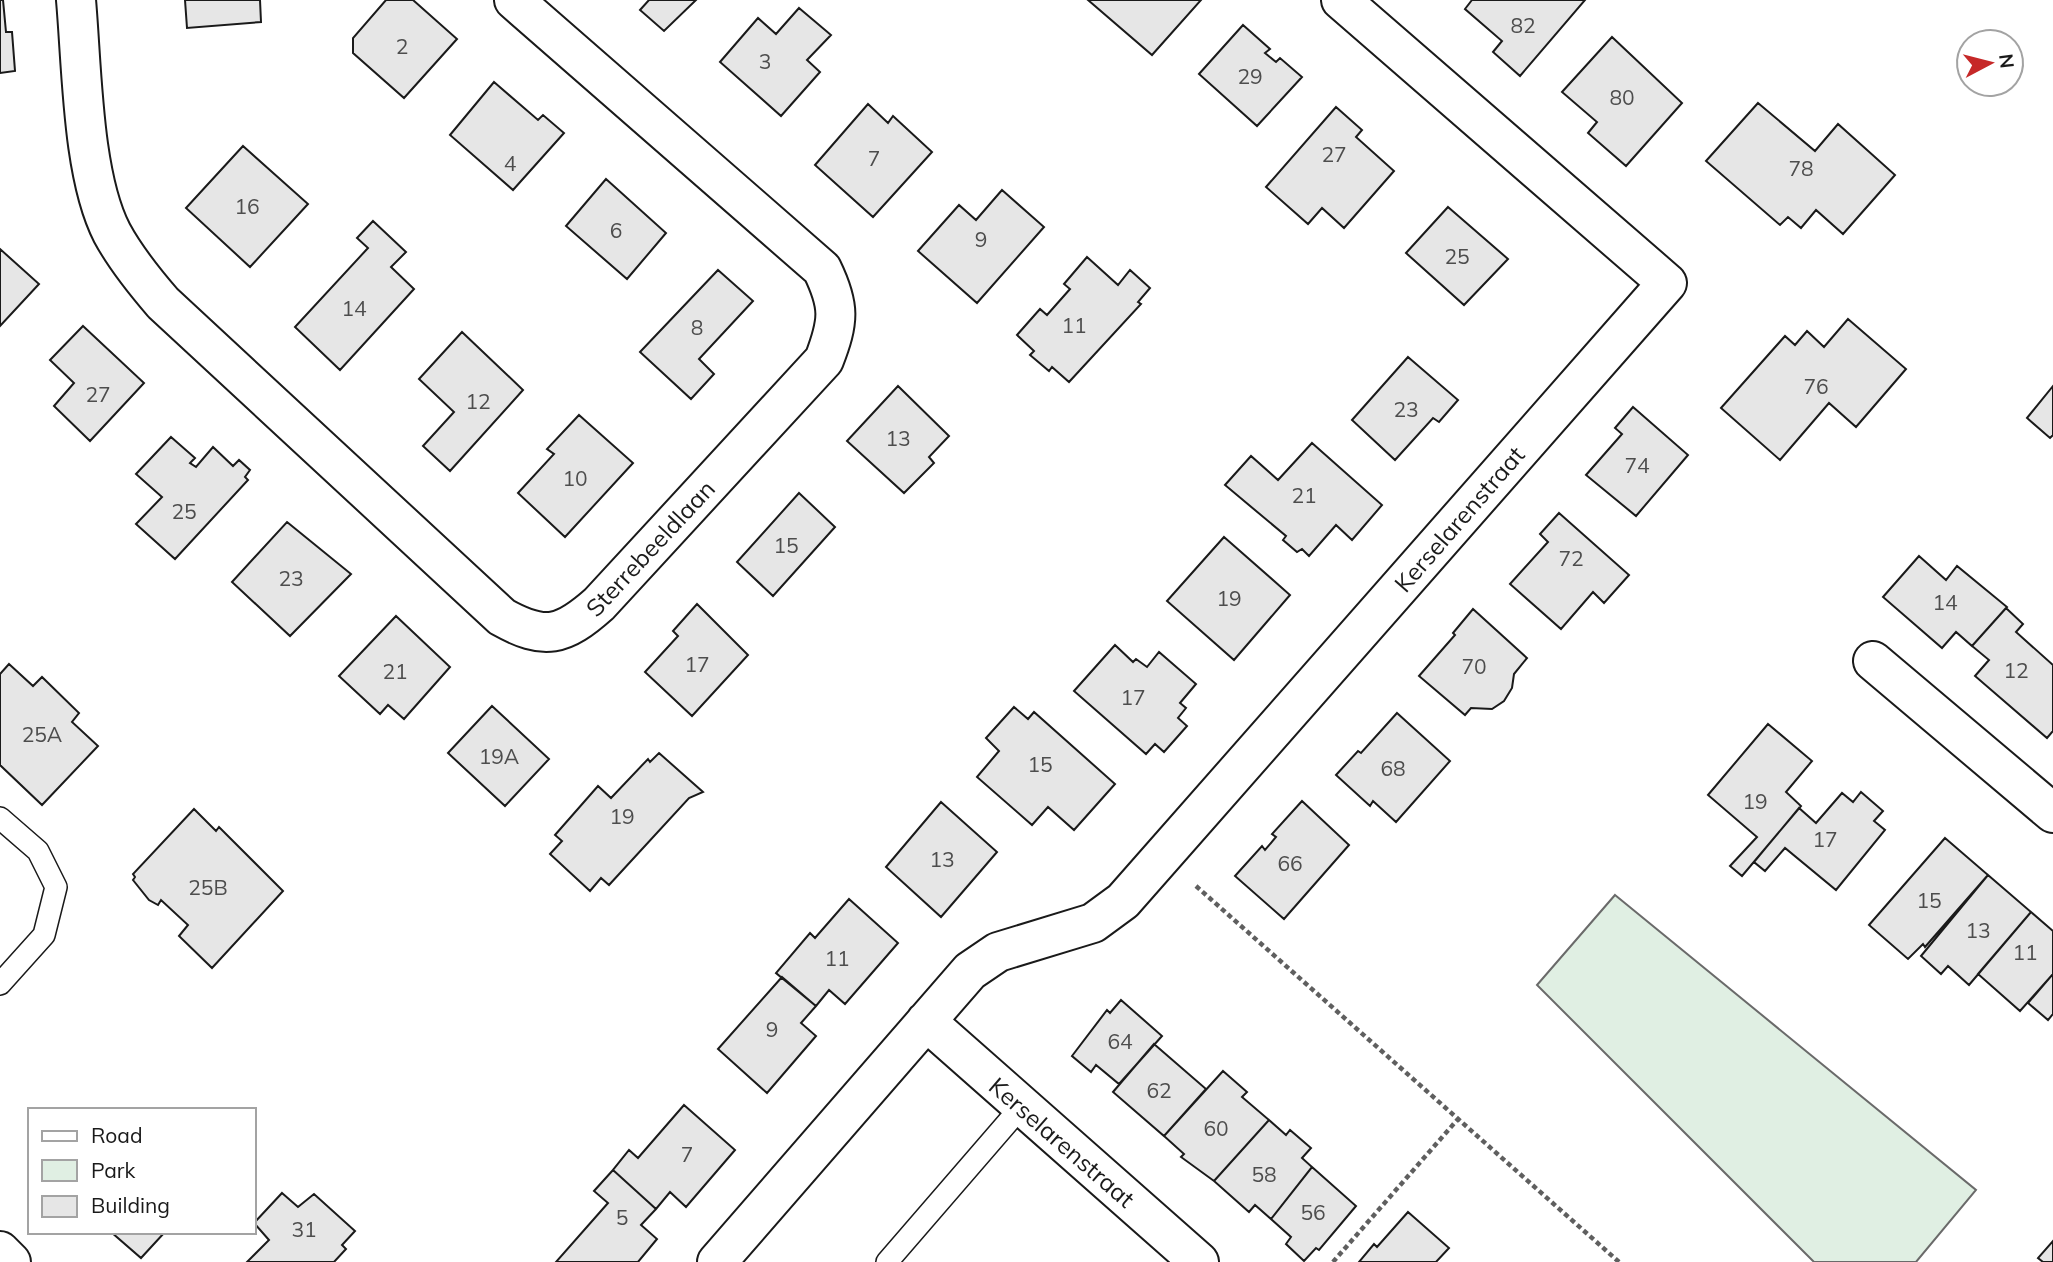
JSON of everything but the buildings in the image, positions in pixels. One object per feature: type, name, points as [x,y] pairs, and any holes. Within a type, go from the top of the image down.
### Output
[{"type":"street","name":"Sterrebeeldlaan","points":[[76,0],[93,177],[111,231],[136,272],[163,303],[502,617],[527,631],[554,632],[578,623],[599,604],[824,360],[836,328],[835,296],[822,269],[514,0]]},
{"type":"street","name":"Kerselarenstraat","points":[[732,1257],[970,971],[998,952],[1093,923],[1123,901],[1667,283],[1341,0]]},
{"type":"street","points":[[1873,661],[2053,813]]},
{"type":"street","name":"Kerselarenstraat","points":[[926,1021],[1199,1262]]},
{"type":"street","points":[[0,1251],[11,1262]]},
{"type":"lane","points":[[0,818],[38,851],[56,887],[44,935],[0,984]]},
{"type":"lane","points":[[887,1262],[1021,1107]]},
{"type":"path","points":[[1162,856],[1619,1262]]},
{"type":"path","points":[[1333,1262],[1458,1119]]},
{"type":"green space","points":[[1615,895],[1976,1190],[1916,1262],[1814,1262],[1537,985]]}]
